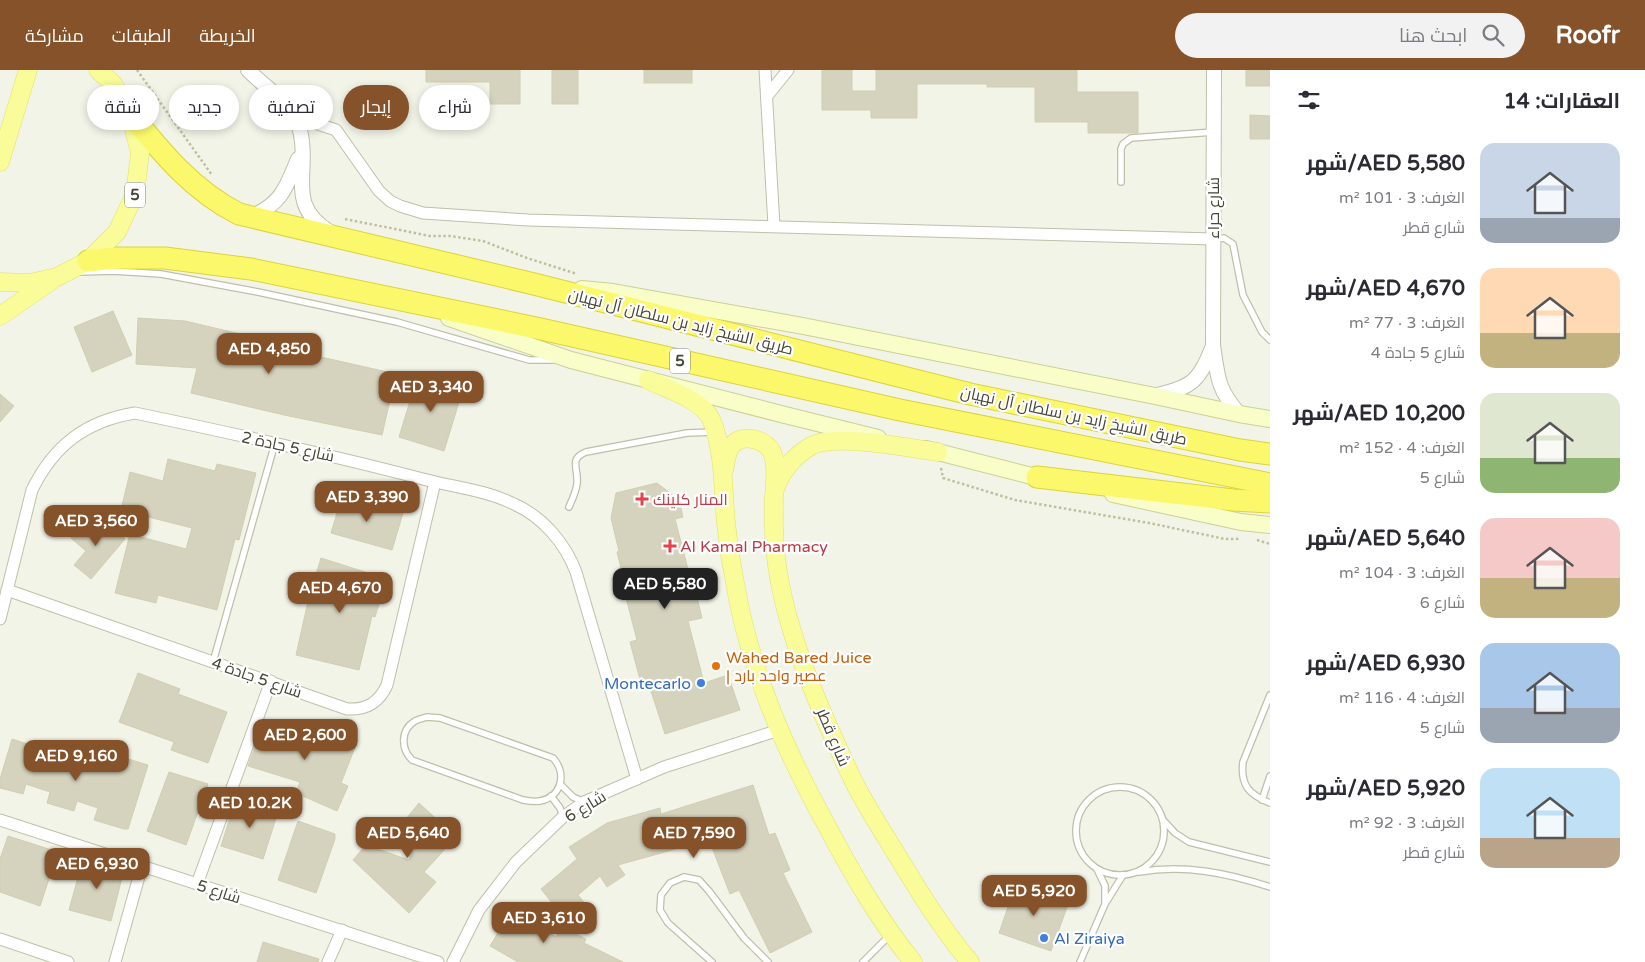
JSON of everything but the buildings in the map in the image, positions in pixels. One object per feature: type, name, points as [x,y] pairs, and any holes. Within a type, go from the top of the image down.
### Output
[{"type":"highway","name":"طريق الشيخ زايد بن سلطان آل نهيان","points":[[144,130],[162,153],[195,186],[239,214],[534,284],[970,394],[1240,450],[1270,454]]},
{"type":"highway","name":"طريق الشيخ زايد بن سلطان آل نهيان","points":[[88,261],[114,258],[165,258],[251,269],[551,332],[900,410],[1270,484]]},
{"type":"highway","points":[[1038,477],[1234,500],[1270,502]]},
{"type":"main road","points":[[0,162],[28,70]]},
{"type":"main road","name":"5","points":[[98,70],[110,77]]},
{"type":"main road","name":"5","points":[[0,282],[30,283],[63,274],[88,261],[118,232],[135,194],[140,153],[134,130]]},
{"type":"main road","points":[[0,316],[63,274]]},
{"type":"main road","points":[[534,284],[623,293],[803,326],[1270,419]]},
{"type":"main road","points":[[387,297],[571,360],[794,418],[1186,511],[1241,522],[1270,525]]},
{"type":"main road","points":[[648,380],[694,402],[710,417],[716,432],[723,476],[726,524],[735,583],[747,639],[761,684],[779,730],[855,878],[891,935],[912,962]]},
{"type":"main road","points":[[723,476],[728,451],[732,445],[738,440],[746,438],[755,439],[764,443],[772,452],[775,464],[774,490]]},
{"type":"main road","name":"شارع قطر","points":[[938,452],[849,441],[827,441],[811,446],[785,469],[774,490],[773,536],[778,573],[791,626],[807,674],[857,787],[920,894],[970,962]]},
{"type":"street","points":[[248,70],[263,85]]},
{"type":"street","points":[[765,70],[774,226]]},
{"type":"street","points":[[767,96],[788,70]]},
{"type":"street","name":"شارع حراء","points":[[1214,70],[1213,345],[1219,385],[1224,395],[1239,414]]},
{"type":"street","points":[[333,129],[336,130],[379,191],[390,201],[423,213],[528,220],[1213,238]]},
{"type":"street","points":[[300,130],[303,147],[301,181],[306,209],[319,224],[336,236]]},
{"type":"street","points":[[251,216],[266,208],[285,190],[303,147]]},
{"type":"street","name":"شارع حراء","points":[[1155,396],[1179,390],[1192,383],[1202,370],[1213,345]]},
{"type":"street","name":"شارع 5 جادة 2","points":[[0,619],[32,490],[47,463],[63,446],[80,432],[93,425],[106,419],[135,413],[341,457],[496,496],[515,504],[540,521],[561,543],[576,572],[637,779]]},
{"type":"street","name":"شارع 5 جادة 4","points":[[7,590],[347,709],[361,708],[380,698],[387,685],[435,482]]},
{"type":"street","points":[[197,884],[271,681]]},
{"type":"street","name":"شارع 6","points":[[453,962],[479,910],[516,862],[563,817],[584,802],[664,767],[779,730]]},
{"type":"street","name":"شارع 5","points":[[0,820],[438,962]]},
{"type":"street","points":[[115,962],[142,866]]},
{"type":"street","points":[[328,962],[342,930]]},
{"type":"street","points":[[0,940],[68,962]]},
{"type":"lane","points":[[1121,182],[1121,149],[1123,144],[1131,138],[1214,132]]},
{"type":"lane","points":[[1213,238],[1224,238],[1233,244],[1243,295],[1262,332],[1270,340]]},
{"type":"lane","points":[[63,274],[113,271],[161,274],[258,292],[397,322],[529,360],[571,360]]},
{"type":"lane","points":[[569,507],[578,482],[575,461],[578,455],[687,434],[716,432]]},
{"type":"lane","points":[[213,662],[275,443]]},
{"type":"lane","points":[[1270,695],[1242,770],[1246,786],[1256,797],[1270,803]]},
{"type":"lane","points":[[427,717],[440,718],[553,758],[559,764],[562,775],[561,785],[551,796],[540,801],[523,800],[412,760],[406,755],[403,748],[403,739],[410,726],[416,720],[427,717]]},
{"type":"lane","points":[[1262,800],[1270,776]]},
{"type":"lane","points":[[561,785],[572,797],[584,802]]},
{"type":"lane","points":[[1270,862],[1189,842],[1175,833],[1163,820],[1155,804],[1143,793],[1126,787],[1109,788],[1094,796],[1082,808],[1076,824],[1077,841],[1084,857],[1097,868],[1109,874],[1123,875],[1157,869],[1205,870],[1240,877],[1270,887]]},
{"type":"lane","points":[[551,796],[560,808],[563,817]]},
{"type":"lane","points":[[1134,873],[1149,865],[1159,852],[1164,836],[1163,820]]},
{"type":"lane","points":[[1097,868],[1105,886],[1105,904]]},
{"type":"lane","points":[[1080,962],[1105,904],[1123,875]]},
{"type":"lane","points":[[712,962],[668,923],[660,910],[661,895],[670,883],[684,877],[698,880],[709,891],[744,938],[768,962]]},
{"type":"lane","points":[[862,962],[891,935]]},
{"type":"path","points":[[137,70],[215,178]]},
{"type":"path","points":[[938,452],[943,478],[1015,500],[1149,523],[1225,539],[1237,539],[1241,536]]},
{"type":"path","points":[[1256,540],[1270,544]]},
{"type":"place","name":"المنار كلينك","points":[[642,499]]},
{"type":"place","name":"Al Kamal Pharmacy","points":[[670,546]]},
{"type":"place","name":"Wahed Bared Juice | عصير واحد بارد","points":[[716,666]]},
{"type":"place","name":"Montecarlo","points":[[701,683]]},
{"type":"place","name":"Al Ziraiya","points":[[1044,938]]}]
